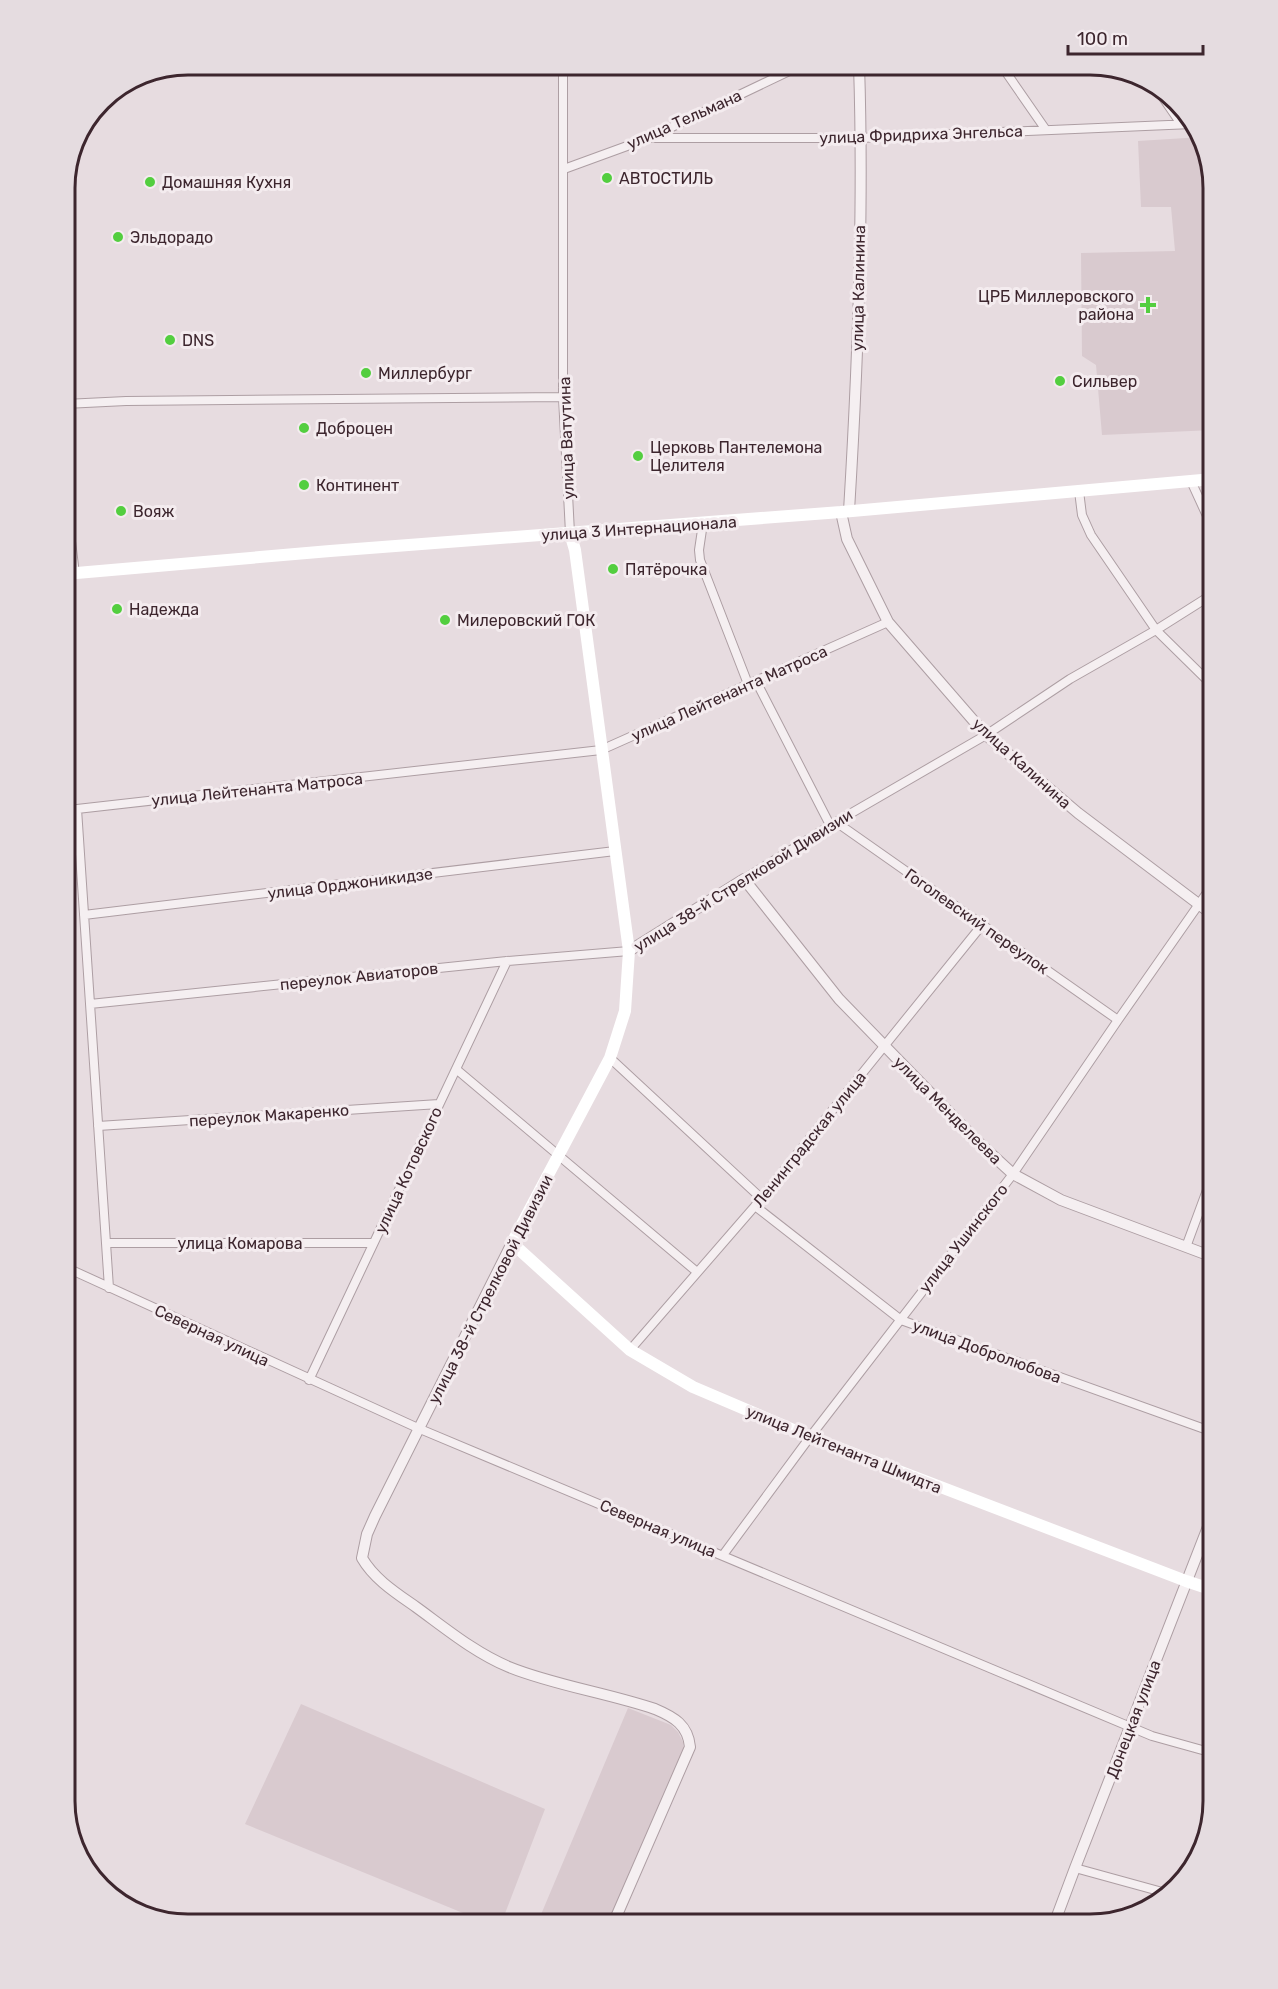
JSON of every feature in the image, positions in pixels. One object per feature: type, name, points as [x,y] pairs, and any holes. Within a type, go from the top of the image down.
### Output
[{"type":"main road","name":"улица 3 Интернационала","points":[[75,574],[1203,480]]},
{"type":"main road","name":"улица Ватутина","points":[[570,533],[576,550],[629,951]]},
{"type":"main road","name":"улица 38-й Стрелковой Дивизии","points":[[512,1243],[610,1058],[625,1011],[629,951]]},
{"type":"main road","name":"улица Лейтенанта Шмидта","points":[[512,1243],[630,1350],[693,1387],[810,1437],[1203,1586]]},
{"type":"street","name":"улица Ватутина","points":[[563,75],[563,397],[570,533]]},
{"type":"street","name":"улица Тельмана","points":[[564,169],[649,138],[781,75]]},
{"type":"street","name":"улица Калинина","points":[[859,75],[861,138],[856,392],[845,511],[847,539],[888,622],[986,735],[1078,813],[1203,908]]},
{"type":"street","points":[[1008,75],[1046,130]]},
{"type":"street","points":[[1171,109],[1181,124]]},
{"type":"street","name":"улица Фридриха Энгельса","points":[[649,138],[861,138],[1181,124]]},
{"type":"street","points":[[75,403],[126,400],[563,397]]},
{"type":"street","points":[[1191,481],[1203,506]]},
{"type":"street","points":[[1079,491],[1082,515],[1091,534],[1156,630],[1203,675]]},
{"type":"street","name":"Гоголевский переулок","points":[[703,523],[699,550],[700,561],[752,683],[833,824],[1118,1020]]},
{"type":"street","name":"улица 38-й Стрелковой Дивизии","points":[[629,951],[833,824],[986,735],[1070,679],[1203,601]]},
{"type":"street","name":"улица Лейтенанта Матроса","points":[[109,1288],[77,809],[601,750],[888,622]]},
{"type":"street","name":"улица Орджоникидзе","points":[[84,915],[615,851]]},
{"type":"street","name":"улица Менделеева","points":[[744,879],[839,999],[977,1141],[1013,1174],[1061,1200],[1203,1253]]},
{"type":"street","name":"улица Ушинского","points":[[723,1555],[810,1437],[1013,1174],[1203,899]]},
{"type":"street","name":"Ленинградская улица","points":[[630,1350],[761,1198],[982,925]]},
{"type":"street","name":"переулок Авиаторов","points":[[90,1004],[507,961],[629,951]]},
{"type":"street","name":"улица Котовского","points":[[309,1380],[507,961]]},
{"type":"street","points":[[610,1058],[761,1198]]},
{"type":"street","points":[[456,1069],[697,1272]]},
{"type":"street","name":"переулок Макаренко","points":[[98,1126],[439,1104]]},
{"type":"street","points":[[1186,1247],[1203,1203]]},
{"type":"street","name":"улица Добролюбова","points":[[754,1206],[901,1320],[1203,1428]]},
{"type":"street","name":"улица Комарова","points":[[106,1243],[373,1243]]},
{"type":"street","name":"улица 38-й Стрелковой Дивизии","points":[[512,1243],[367,1534],[362,1558],[373,1574],[406,1600],[456,1636],[498,1662],[526,1673],[655,1708],[673,1717],[682,1725],[689,1735],[690,1747],[686,1759],[617,1914]]},
{"type":"street","name":"Северная улица","points":[[75,1272],[420,1429],[1152,1736],[1203,1750]]},
{"type":"street","name":"Донецкая улица","points":[[1058,1914],[1203,1540]]},
{"type":"street","points":[[1075,1868],[1158,1891]]},
{"type":"shaded area","name":"ЦРБ Миллеровского района","points":[[1191,138],[1201,166],[1203,180],[1203,430],[1102,435],[1096,365],[1082,356],[1081,253],[1175,251],[1171,207],[1141,207],[1138,141]]},
{"type":"shaded area","points":[[301,1704],[545,1809],[505,1914],[466,1914],[245,1824]]},
{"type":"shaded area","points":[[628,1708],[671,1725],[683,1742],[684,1753],[612,1914],[541,1914]]},
{"type":"place","name":"АВТОСТИЛЬ","points":[[607,178]]},
{"type":"place","name":"Домашняя Кухня","points":[[150,182]]},
{"type":"place","name":"Эльдорадо","points":[[118,237]]},
{"type":"place","name":"ЦРБ Миллеровского района","points":[[1148,305]]},
{"type":"place","name":"DNS","points":[[170,340]]},
{"type":"place","name":"Миллербург","points":[[366,373]]},
{"type":"place","name":"Сильвер","points":[[1060,381]]},
{"type":"place","name":"Доброцен","points":[[304,428]]},
{"type":"place","name":"Церковь Пантелемона Целителя","points":[[638,456]]},
{"type":"place","name":"Континент","points":[[304,485]]},
{"type":"place","name":"Вояж","points":[[121,511]]},
{"type":"place","name":"Пятёрочка","points":[[613,569]]},
{"type":"place","name":"Надежда","points":[[117,609]]},
{"type":"place","name":"Милеровский ГОК","points":[[445,620]]}]
